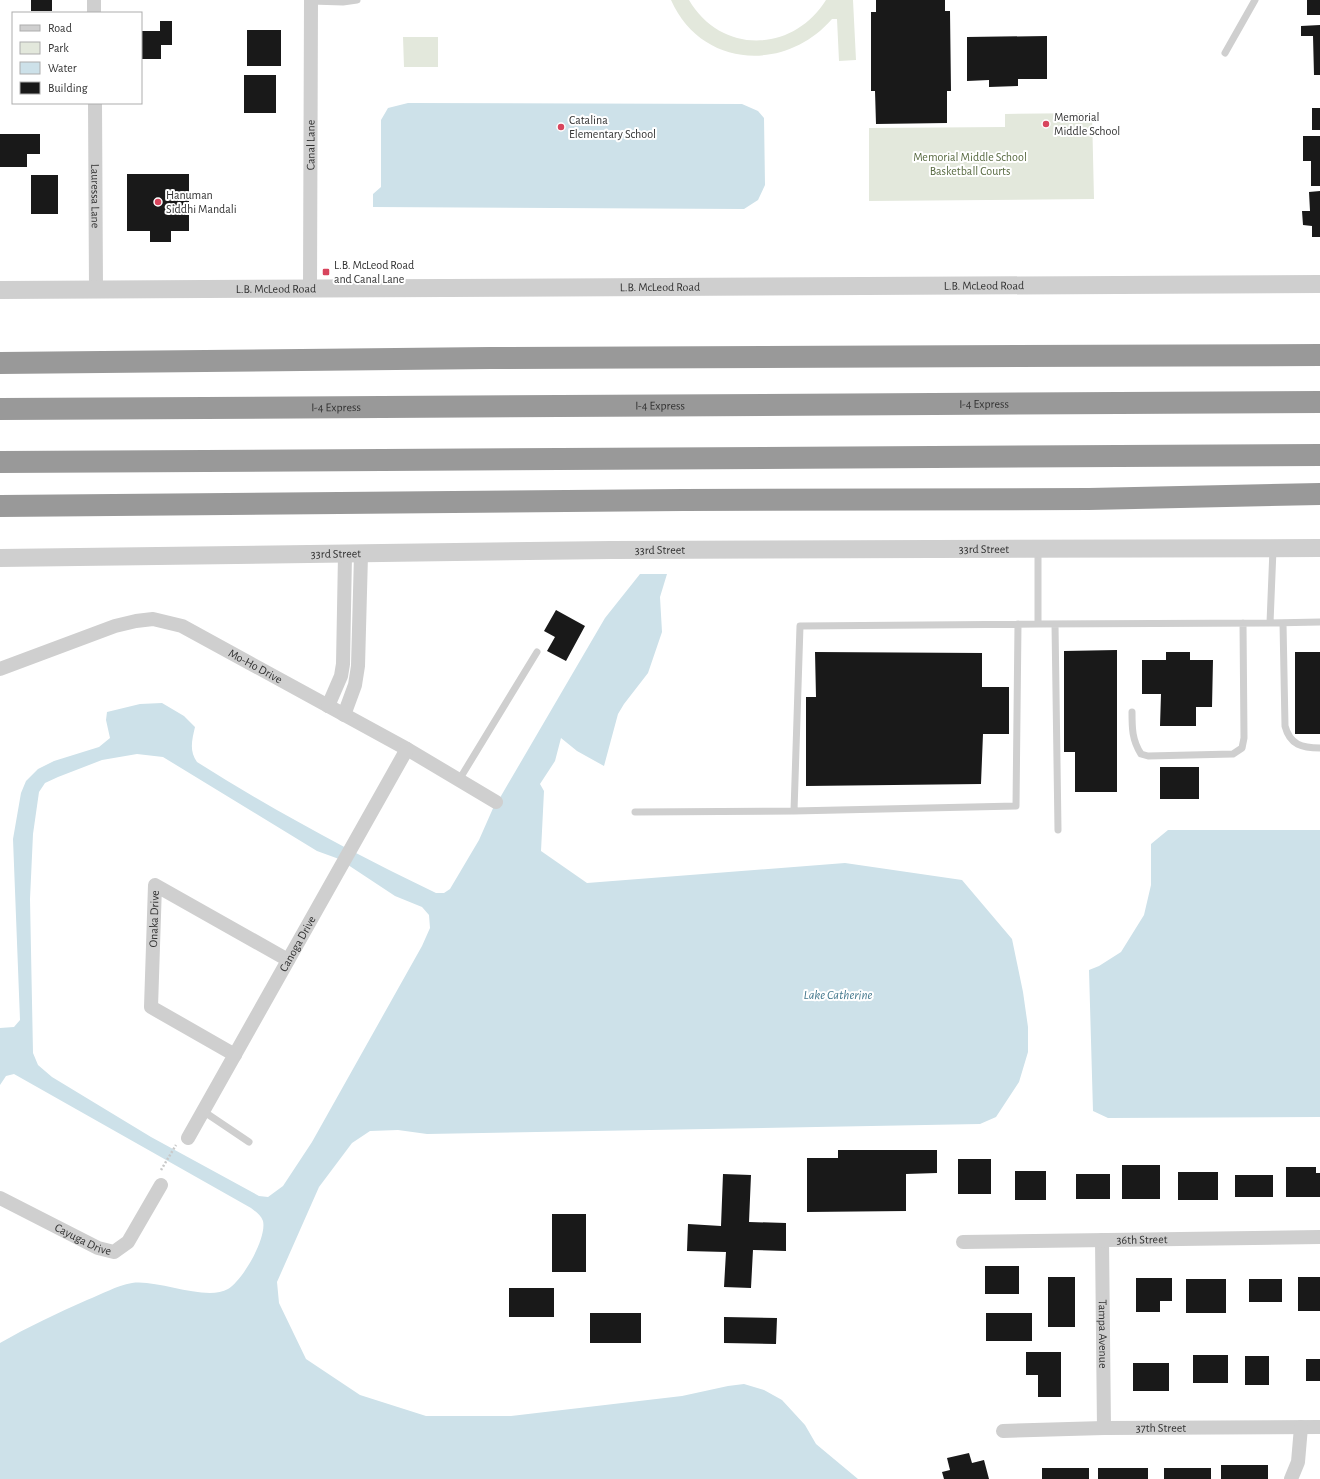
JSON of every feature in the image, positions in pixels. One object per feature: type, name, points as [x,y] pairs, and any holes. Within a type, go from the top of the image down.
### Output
[{"type":"highway","points":[[0,364],[490,358],[1320,355]]},
{"type":"highway","name":"I-4 Express","points":[[0,409],[1320,402]]},
{"type":"highway","points":[[0,462],[1320,455]]},
{"type":"highway","points":[[0,506],[683,500],[1089,499],[1320,494]]},
{"type":"street","points":[[94,0],[94,12]]},
{"type":"street","name":"Canal Lane","points":[[310,289],[311,1]]},
{"type":"street","name":"Lauressa Lane","points":[[95,104],[96,289]]},
{"type":"street","name":"L.B. McLeod Road","points":[[0,290],[1320,284]]},
{"type":"street","name":"33rd Street","points":[[0,558],[353,555],[611,550],[1320,548]]},
{"type":"street","points":[[328,706],[341,676],[343,664],[353,555]]},
{"type":"street","points":[[344,715],[355,684],[358,666],[353,555]]},
{"type":"street","name":"Mo-Ho Drive","points":[[0,669],[115,626],[153,619],[182,626],[406,749],[496,802]]},
{"type":"street","name":"Canoga Drive","points":[[182,1142],[203,1111],[235,1055],[406,749]]},
{"type":"street","name":"Onaka Drive","points":[[235,1055],[151,1007],[155,885],[288,960]]},
{"type":"street","name":"Cayuga Drive","points":[[0,1198],[98,1248],[114,1252],[128,1242],[161,1185]]},
{"type":"street","name":"36th Street","points":[[963,1242],[1320,1237]]},
{"type":"street","name":"Tampa Avenue","points":[[1102,1240],[1104,1428]]},
{"type":"street","name":"37th Street","points":[[1003,1431],[1104,1428],[1320,1426]]},
{"type":"street","points":[[1291,1479],[1298,1462],[1301,1427]]},
{"type":"lane","points":[[311,1],[343,2],[357,0]]},
{"type":"lane","points":[[1225,53],[1255,0]]},
{"type":"lane","points":[[1038,549],[1038,624]]},
{"type":"lane","points":[[1270,623],[1273,549]]},
{"type":"lane","points":[[794,811],[800,626],[1320,622]]},
{"type":"lane","points":[[1132,712],[1132,733],[1136,747],[1141,754],[1148,756],[1233,754],[1242,748],[1244,738],[1243,623]]},
{"type":"lane","points":[[1283,623],[1285,726],[1288,737],[1296,744],[1310,748],[1320,748]]},
{"type":"lane","points":[[635,812],[794,811],[1016,806],[1018,624]]},
{"type":"lane","points":[[1055,624],[1058,830]]},
{"type":"lane","points":[[459,780],[537,652]]},
{"type":"lane","points":[[203,1111],[249,1142]]},
{"type":"path","points":[[164,1165],[182,1142]]},
{"type":"green space","points":[[671,0],[689,0],[703,18],[719,31],[738,38],[757,40],[777,38],[795,30],[812,17],[826,0],[853,0],[856,60],[839,61],[837,19],[832,19],[813,36],[791,48],[768,55],[745,55],[723,50],[702,39],[685,23]]},
{"type":"green space","points":[[403,37],[438,37],[438,67],[404,67]]},
{"type":"green space","name":"Memorial Middle School Basketball Courts","points":[[1092,113],[1094,199],[869,201],[869,128],[1005,127],[1005,114]]},
{"type":"water","points":[[408,103],[742,104],[758,111],[764,118],[765,185],[758,200],[744,209],[373,207],[373,194],[381,187],[381,120],[388,108]]},
{"type":"water","name":"Lake Catherine","points":[[640,574],[667,574],[660,597],[662,632],[648,673],[618,714],[604,766],[577,751],[561,738],[555,761],[540,784],[544,791],[541,851],[587,883],[845,863],[962,880],[1012,939],[1023,992],[1028,1027],[1028,1052],[1019,1082],[996,1117],[980,1124],[427,1134],[398,1130],[370,1131],[352,1143],[319,1187],[277,1282],[279,1303],[306,1359],[360,1395],[426,1416],[511,1416],[682,1396],[744,1384],[764,1390],[782,1400],[805,1425],[816,1444],[858,1479],[0,1479],[0,1343],[65,1310],[126,1284],[155,1284],[207,1293],[219,1292],[228,1289],[240,1277],[253,1258],[258,1248],[263,1228],[262,1219],[251,1208],[14,1074],[6,1076],[0,1085],[0,1028],[14,1027],[20,1020],[13,839],[21,793],[26,781],[38,769],[54,761],[99,747],[110,738],[106,720],[107,712],[140,704],[162,703],[184,716],[195,727],[192,750],[194,758],[197,762],[255,798],[375,863],[436,893],[444,893],[450,889],[479,840],[494,806],[605,618]],"holes":[[[137,754],[163,757],[317,851],[339,859],[395,896],[422,907],[429,915],[430,928],[422,946],[312,1142],[283,1186],[268,1197],[259,1196],[151,1137],[52,1077],[38,1065],[33,1053],[30,899],[33,834],[39,792],[45,783],[102,760]]]},
{"type":"water","points":[[1168,830],[1320,830],[1320,1117],[1108,1118],[1093,1111],[1089,970],[1099,966],[1121,952],[1144,915],[1151,885],[1151,844]]},
{"type":"building","points":[[31,0],[52,0],[52,11],[31,11]]},
{"type":"building","points":[[876,0],[945,0],[945,11],[950,11],[951,91],[947,91],[947,123],[876,124],[875,91],[871,91],[871,12],[876,12]]},
{"type":"building","points":[[1307,0],[1320,0],[1320,15],[1307,15]]},
{"type":"building","points":[[160,21],[172,21],[172,45],[161,45],[161,59],[142,59],[142,31],[160,31]]},
{"type":"building","points":[[1320,25],[1320,75],[1314,75],[1313,36],[1301,36],[1301,26]]},
{"type":"building","points":[[247,30],[281,30],[281,66],[247,66]]},
{"type":"building","points":[[1047,36],[1047,79],[1018,79],[1018,86],[989,87],[989,80],[967,81],[967,37]]},
{"type":"building","points":[[244,75],[276,75],[276,113],[244,113]]},
{"type":"building","points":[[1312,108],[1320,108],[1320,130],[1312,130]]},
{"type":"building","points":[[0,134],[40,134],[40,154],[27,154],[27,167],[0,167]]},
{"type":"building","points":[[1303,136],[1320,136],[1320,186],[1311,186],[1311,161],[1303,161]]},
{"type":"building","name":"Hanuman Siddhi Mandali","points":[[127,174],[189,174],[189,231],[171,231],[171,242],[150,242],[150,231],[127,231]]},
{"type":"building","points":[[31,175],[58,175],[58,214],[31,214]]},
{"type":"building","points":[[1320,191],[1320,237],[1312,237],[1312,226],[1303,225],[1302,211],[1310,211],[1309,192]]},
{"type":"building","points":[[556,610],[585,626],[566,661],[547,651],[555,637],[544,631]]},
{"type":"building","points":[[1117,650],[1117,792],[1075,792],[1075,752],[1064,752],[1064,651]]},
{"type":"building","points":[[815,652],[982,653],[982,687],[1009,687],[1009,734],[983,734],[981,784],[806,786],[806,697],[816,697]]},
{"type":"building","points":[[1166,652],[1190,652],[1190,660],[1213,660],[1212,707],[1196,707],[1196,726],[1160,726],[1161,694],[1142,694],[1142,660],[1166,660]]},
{"type":"building","points":[[1295,652],[1320,652],[1320,734],[1295,734]]},
{"type":"building","points":[[1160,767],[1199,767],[1199,799],[1160,799]]},
{"type":"building","points":[[838,1150],[937,1150],[937,1173],[906,1174],[906,1211],[807,1212],[807,1158],[838,1158]]},
{"type":"building","points":[[958,1159],[991,1159],[991,1194],[958,1194]]},
{"type":"building","points":[[1122,1165],[1160,1165],[1160,1199],[1122,1199]]},
{"type":"building","points":[[1286,1167],[1316,1167],[1316,1173],[1320,1173],[1320,1197],[1286,1197]]},
{"type":"building","points":[[1015,1171],[1046,1171],[1046,1200],[1015,1200]]},
{"type":"building","points":[[1178,1172],[1218,1172],[1218,1200],[1178,1200]]},
{"type":"building","points":[[723,1174],[751,1175],[749,1222],[786,1223],[786,1251],[753,1250],[751,1288],[724,1287],[726,1252],[687,1251],[688,1224],[721,1226]]},
{"type":"building","points":[[1076,1174],[1110,1174],[1110,1199],[1076,1199]]},
{"type":"building","points":[[1235,1175],[1273,1175],[1273,1197],[1235,1197]]},
{"type":"building","points":[[552,1214],[586,1214],[586,1272],[552,1272]]},
{"type":"building","points":[[985,1266],[1019,1266],[1019,1294],[985,1294]]},
{"type":"building","points":[[1048,1277],[1075,1277],[1075,1327],[1048,1327]]},
{"type":"building","points":[[1298,1277],[1320,1277],[1320,1311],[1298,1311]]},
{"type":"building","points":[[1136,1278],[1172,1278],[1172,1301],[1160,1301],[1160,1312],[1136,1312]]},
{"type":"building","points":[[1186,1279],[1226,1279],[1226,1313],[1186,1313]]},
{"type":"building","points":[[1249,1279],[1282,1279],[1282,1302],[1249,1302]]},
{"type":"building","points":[[509,1288],[554,1288],[554,1317],[509,1317]]},
{"type":"building","points":[[590,1313],[641,1313],[641,1343],[590,1343]]},
{"type":"building","points":[[986,1313],[1032,1313],[1032,1341],[986,1341]]},
{"type":"building","points":[[724,1317],[777,1318],[776,1344],[724,1343]]},
{"type":"building","points":[[1026,1352],[1061,1352],[1061,1397],[1038,1397],[1038,1375],[1026,1375]]},
{"type":"building","points":[[1193,1355],[1228,1355],[1228,1383],[1193,1383]]},
{"type":"building","points":[[1245,1356],[1269,1356],[1269,1385],[1245,1385]]},
{"type":"building","points":[[1306,1359],[1320,1359],[1320,1381],[1306,1381]]},
{"type":"building","points":[[1133,1363],[1169,1363],[1169,1391],[1133,1391]]},
{"type":"building","points":[[969,1453],[972,1463],[984,1460],[989,1479],[944,1479],[942,1472],[950,1470],[947,1458]]},
{"type":"building","points":[[1221,1465],[1268,1465],[1268,1479],[1221,1479]]},
{"type":"building","points":[[1042,1468],[1089,1468],[1089,1479],[1042,1479]]},
{"type":"building","points":[[1098,1468],[1148,1468],[1148,1479],[1098,1479]]},
{"type":"building","points":[[1164,1468],[1211,1468],[1211,1479],[1164,1479]]},
{"type":"place","name":"Memorial Middle School","points":[[1046,124]]},
{"type":"place","name":"Catalina Elementary School","points":[[561,127]]},
{"type":"place","name":"Hanuman Siddhi Mandali","points":[[158,202]]},
{"type":"place","name":"L.B. McLeod Road and Canal Lane","points":[[326,272]]}]
